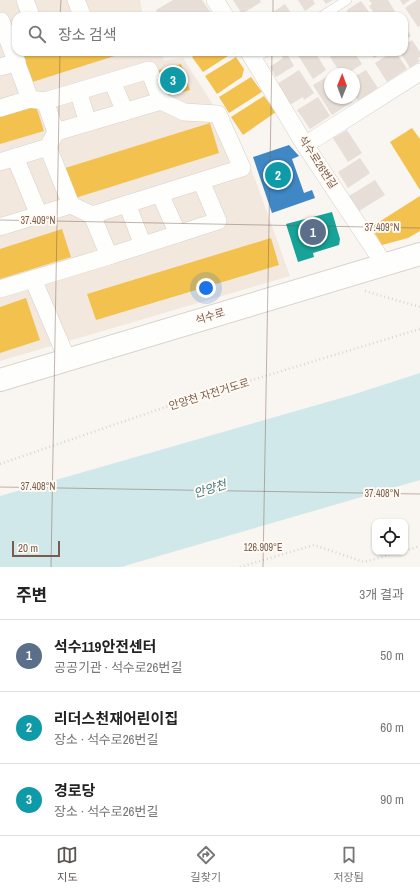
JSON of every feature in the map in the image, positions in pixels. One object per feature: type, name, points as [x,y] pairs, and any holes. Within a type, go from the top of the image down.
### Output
[{"type":"street","points":[[25,0],[30,12]]},
{"type":"street","points":[[215,0],[222,12]]},
{"type":"street","points":[[0,22],[1,21],[12,37]]},
{"type":"street","points":[[16,56],[17,62],[38,100],[52,139],[71,205]]},
{"type":"street","name":"석수로26번길","points":[[257,56],[305,145],[384,264]]},
{"type":"street","points":[[0,67],[17,62]]},
{"type":"street","points":[[0,108],[78,91],[149,70],[162,101],[184,112],[218,114],[242,168],[92,215]]},
{"type":"street","points":[[305,145],[420,72]]},
{"type":"street","points":[[112,81],[125,112]]},
{"type":"street","points":[[78,91],[88,123]]},
{"type":"street","points":[[38,215],[7,160],[88,123],[162,101]]},
{"type":"street","points":[[0,289],[218,221],[201,181]]},
{"type":"street","points":[[160,194],[178,234]]},
{"type":"street","points":[[127,204],[143,245]]},
{"type":"street","points":[[0,226],[71,205],[92,215],[109,256]]},
{"type":"street","name":"석수로","points":[[0,380],[349,274],[420,254]]},
{"type":"street","points":[[33,279],[67,359]]},
{"type":"lane","points":[[328,12],[347,0]]},
{"type":"path","points":[[349,274],[360,290],[420,307]]},
{"type":"path","name":"안양천 자전거도로","points":[[0,464],[183,401],[420,329]]},
{"type":"path","points":[[240,567],[314,545],[364,562],[389,555]]},
{"type":"path","points":[[408,550],[420,546]]},
{"type":"shaded area","points":[[0,0],[140,0],[142,12],[12,12],[12,56],[162,56],[164,60],[183,58],[247,157],[290,276],[0,361]]},
{"type":"water","name":"안양천","points":[[420,373],[420,480],[121,567],[0,567],[0,496],[352,395]]},
{"type":"building: 주거","points":[[20,56],[114,56],[29,83]]},
{"type":"building: 주거","points":[[193,56],[228,56],[203,72],[192,57]]},
{"type":"building: 주거","points":[[236,57],[244,69],[242,77],[217,94],[205,76]]},
{"type":"building: 주거","points":[[181,64],[190,90],[164,97],[156,71]]},
{"type":"building: 주거","points":[[251,77],[262,92],[229,113],[219,97]]},
{"type":"building: 주거","points":[[264,96],[276,112],[243,135],[231,117]]},
{"type":"building: 주거","points":[[36,106],[44,131],[0,144],[0,117]]},
{"type":"building: 주거","points":[[210,123],[219,153],[72,199],[62,169]]},
{"type":"building: 주거","points":[[412,128],[420,139],[420,190],[390,142]]},
{"type":"building: 주거","points":[[420,196],[420,231],[408,238],[382,245],[371,227]]},
{"type":"building: 주거","points":[[62,229],[71,257],[0,279],[0,249]]},
{"type":"building: 주거","points":[[271,238],[279,265],[96,320],[87,294]]},
{"type":"building: 주거","points":[[26,298],[40,340],[0,353],[0,307]]},
{"type":"building: 학교","points":[[289,145],[299,156],[292,159],[304,193],[312,190],[315,198],[272,213],[253,157]]},
{"type":"building: 공공","points":[[332,212],[340,239],[339,245],[313,253],[314,257],[298,262],[286,224]]},
{"type":"building: 기타","points":[[173,0],[202,0],[210,12],[157,12],[156,10]]},
{"type":"building: 기타","points":[[233,0],[260,0],[261,2],[245,12],[241,12]]},
{"type":"building: 기타","points":[[298,0],[313,0],[315,4],[305,11]]},
{"type":"building: 기타","points":[[323,0],[333,0],[326,4]]},
{"type":"building: 기타","points":[[369,0],[388,0],[395,12],[373,12],[369,6],[372,4]]},
{"type":"building: 기타","points":[[400,0],[410,0],[403,5]]},
{"type":"building: 기타","points":[[417,0],[420,0],[420,26],[418,27],[405,8]]},
{"type":"building: 기타","points":[[361,1],[369,12],[346,12]]},
{"type":"building: 기타","points":[[285,4],[290,12],[273,12]]},
{"type":"building: 기타","points":[[412,40],[420,52],[420,57],[418,58],[420,61],[410,68],[402,56],[408,56],[408,42]]},
{"type":"building: 기타","points":[[282,56],[288,56],[294,66],[276,77],[270,67],[283,58]]},
{"type":"building: 기타","points":[[299,56],[317,56],[325,68],[324,71],[313,79]]},
{"type":"building: 기타","points":[[331,56],[357,56],[362,64],[356,68],[337,68],[330,57]]},
{"type":"building: 기타","points":[[386,56],[399,56],[407,69],[387,82],[375,63]]},
{"type":"building: 기타","points":[[299,70],[314,93],[304,100],[303,97],[288,106],[274,86]]},
{"type":"building: 기타","points":[[366,70],[378,88],[360,100],[360,74]]},
{"type":"building: 기타","points":[[324,79],[324,102],[313,85]]},
{"type":"building: 기타","points":[[318,97],[330,116],[310,129],[297,110]]},
{"type":"building: 기타","points":[[325,104],[349,104],[332,115]]},
{"type":"building: 기타","points":[[347,130],[362,153],[348,162],[333,138]]},
{"type":"building: 기타","points":[[360,158],[370,173],[348,188],[338,172]]},
{"type":"building: 기타","points":[[375,180],[385,195],[359,211],[349,196]]},
{"type":"place","name":"경로당","points":[[173,80]]},
{"type":"place","name":"리더스천재어린이집","points":[[278,175]]},
{"type":"place","name":"석수119안전센터","points":[[313,232]]}]
